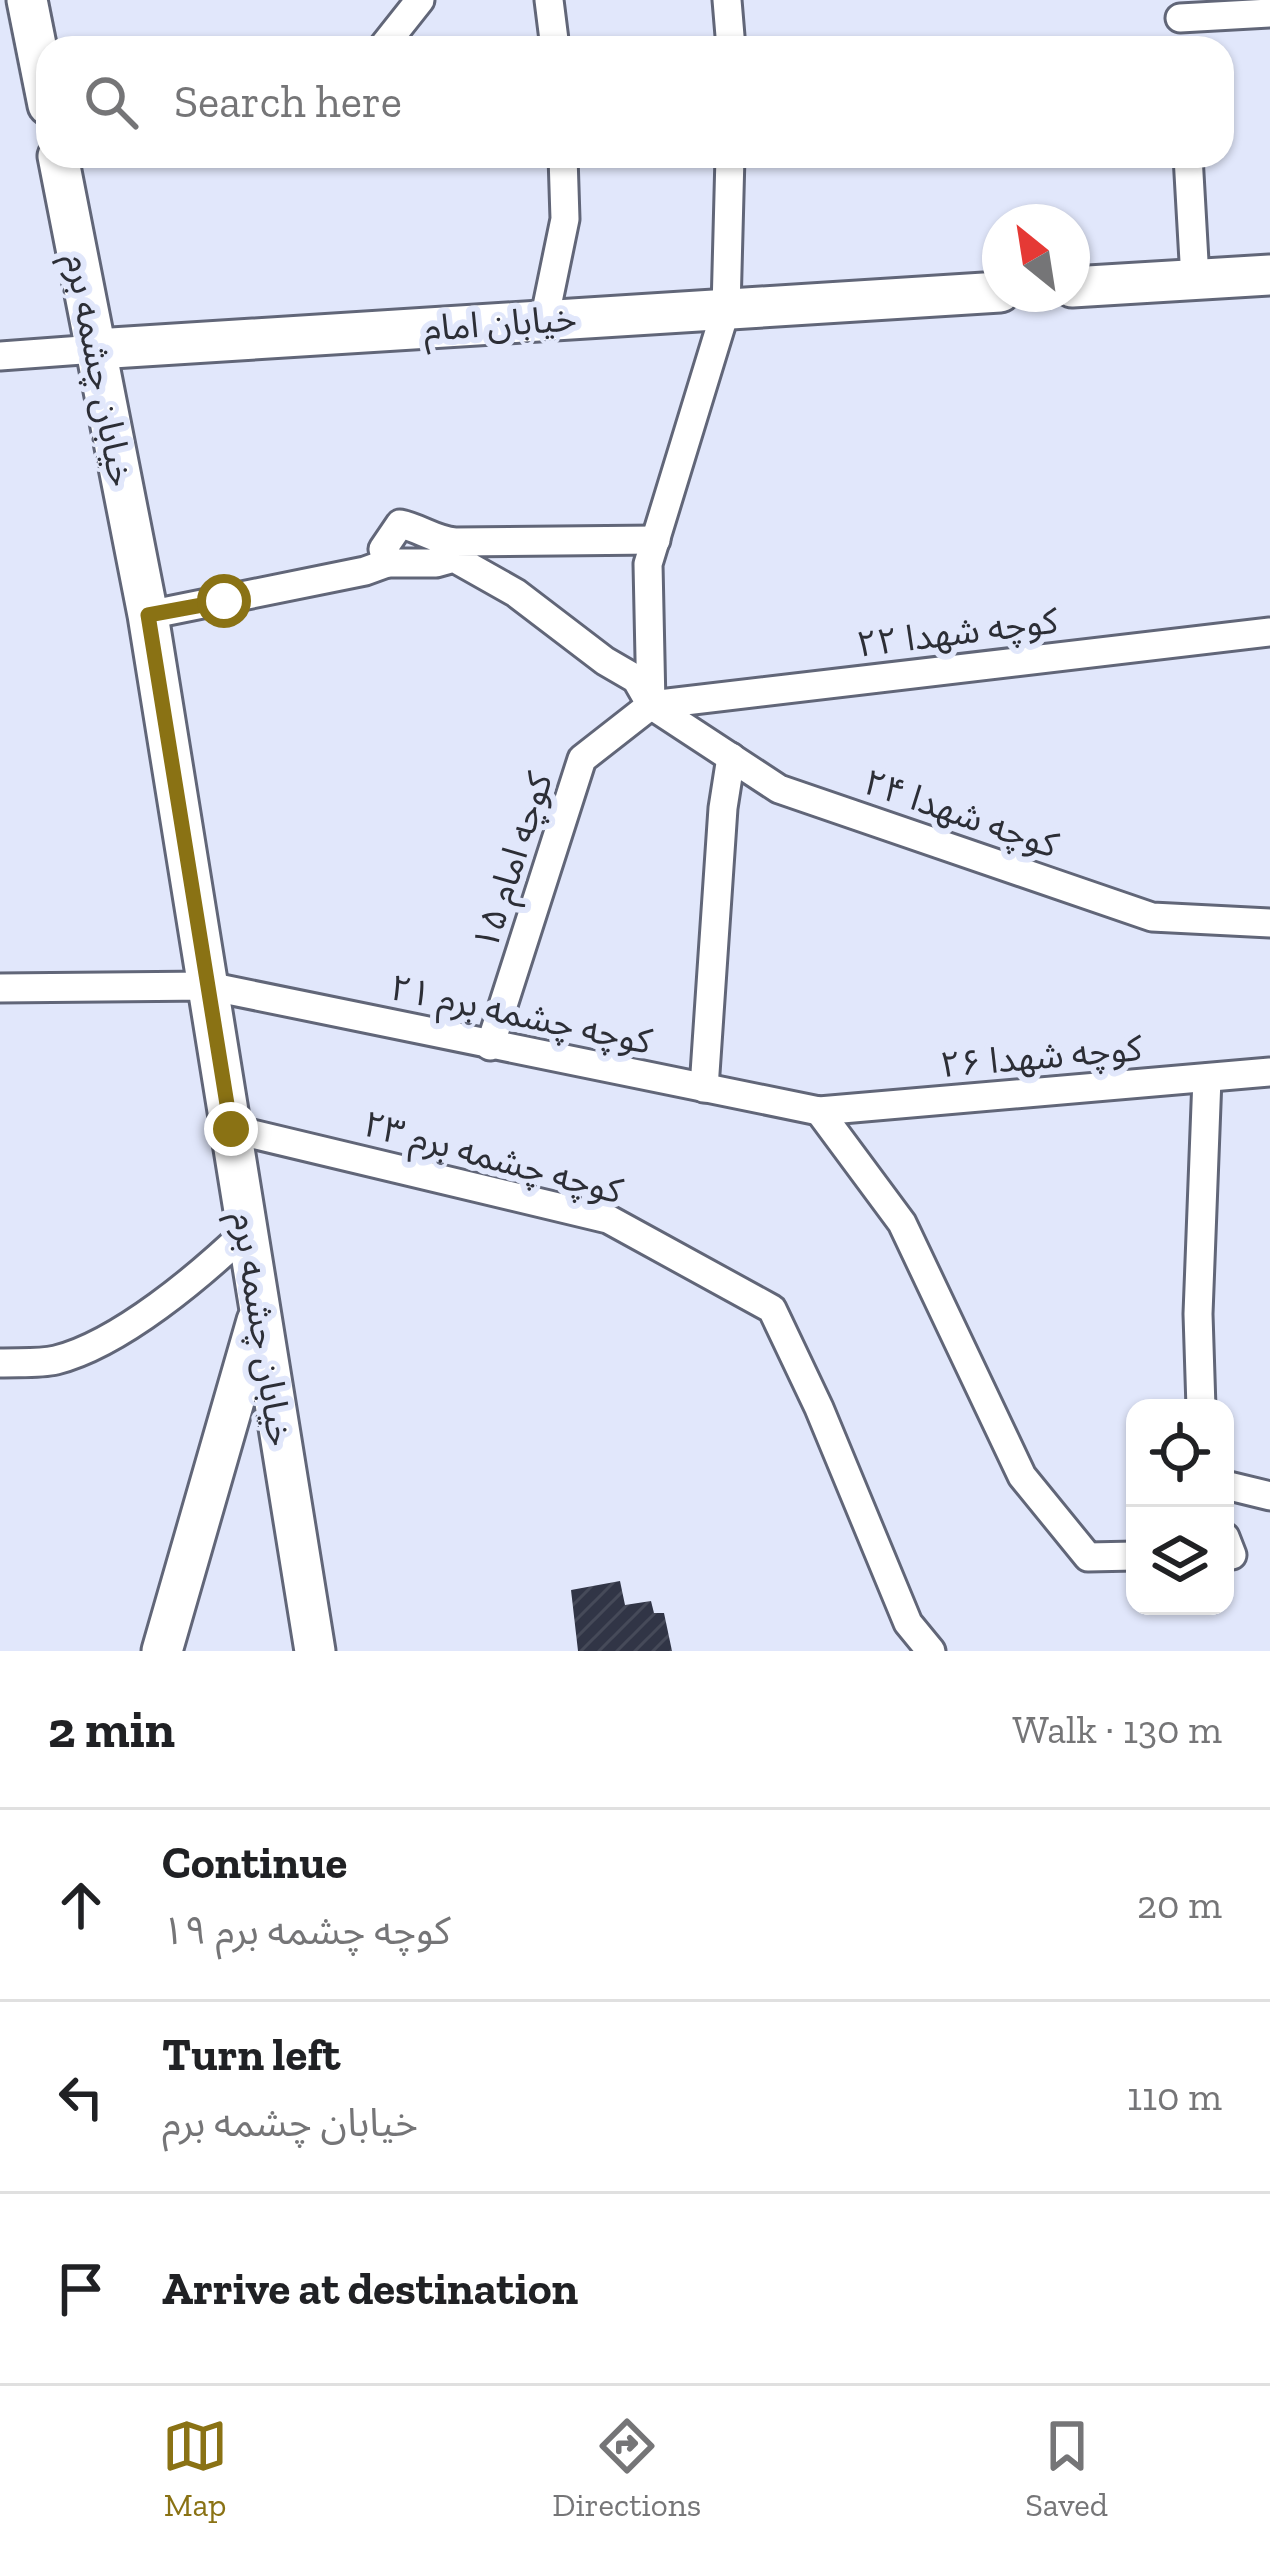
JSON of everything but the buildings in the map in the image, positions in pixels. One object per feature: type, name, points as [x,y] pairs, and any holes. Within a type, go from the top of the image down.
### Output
[{"type":"main road","points":[[27,0],[36,45]]},
{"type":"main road","name":"خیابان چشمه برم","points":[[60,168],[148,615],[315,1651]]},
{"type":"main road","points":[[1090,286],[1270,275]]},
{"type":"main road","name":"خیابان امام","points":[[96,349],[982,293]]},
{"type":"main road","points":[[162,1651],[260,1310]]},
{"type":"street","points":[[392,36],[420,0]]},
{"type":"street","points":[[549,0],[554,36]]},
{"type":"street","points":[[727,0],[730,36]]},
{"type":"street","points":[[1179,9],[1270,13]]},
{"type":"street","points":[[544,321],[565,219],[563,168]]},
{"type":"street","points":[[652,705],[649,564],[726,309],[730,168]]},
{"type":"street","points":[[1189,168],[1195,279]]},
{"type":"street","name":"خیابان امام","points":[[0,356],[96,349]]},
{"type":"street","points":[[387,563],[383,549],[400,524],[435,540],[455,542],[656,541]]},
{"type":"street","name":"کوچه شهدا ۲۴","points":[[148,615],[387,563],[436,563],[454,558],[516,592],[605,661],[636,679],[652,705],[779,789],[1152,917],[1270,922]]},
{"type":"street","name":"کوچه شهدا ۲۲","points":[[652,705],[1270,632]]},
{"type":"street","name":"کوچه امام ۱۵","points":[[490,1046],[582,759],[652,705]]},
{"type":"street","points":[[704,1088],[730,757]]},
{"type":"street","name":"کوچه چشمه برم ۲۱","points":[[0,988],[208,986],[819,1111]]},
{"type":"street","name":"کوچه شهدا ۲۶","points":[[819,1111],[1270,1072]]},
{"type":"street","points":[[1201,1399],[1198,1314],[1208,1078]]},
{"type":"street","points":[[819,1111],[902,1223],[1022,1476],[1088,1557],[1126,1556]]},
{"type":"street","name":"کوچه چشمه برم ۲۳","points":[[231,1129],[608,1219],[772,1309],[819,1408],[908,1623],[932,1651]]},
{"type":"street","points":[[0,1363],[55,1360],[102,1340],[197,1278],[248,1230]]},
{"type":"street","points":[[1234,1487],[1270,1496]]},
{"type":"route","points":[[224,601],[148,615],[231,1129]]}]
